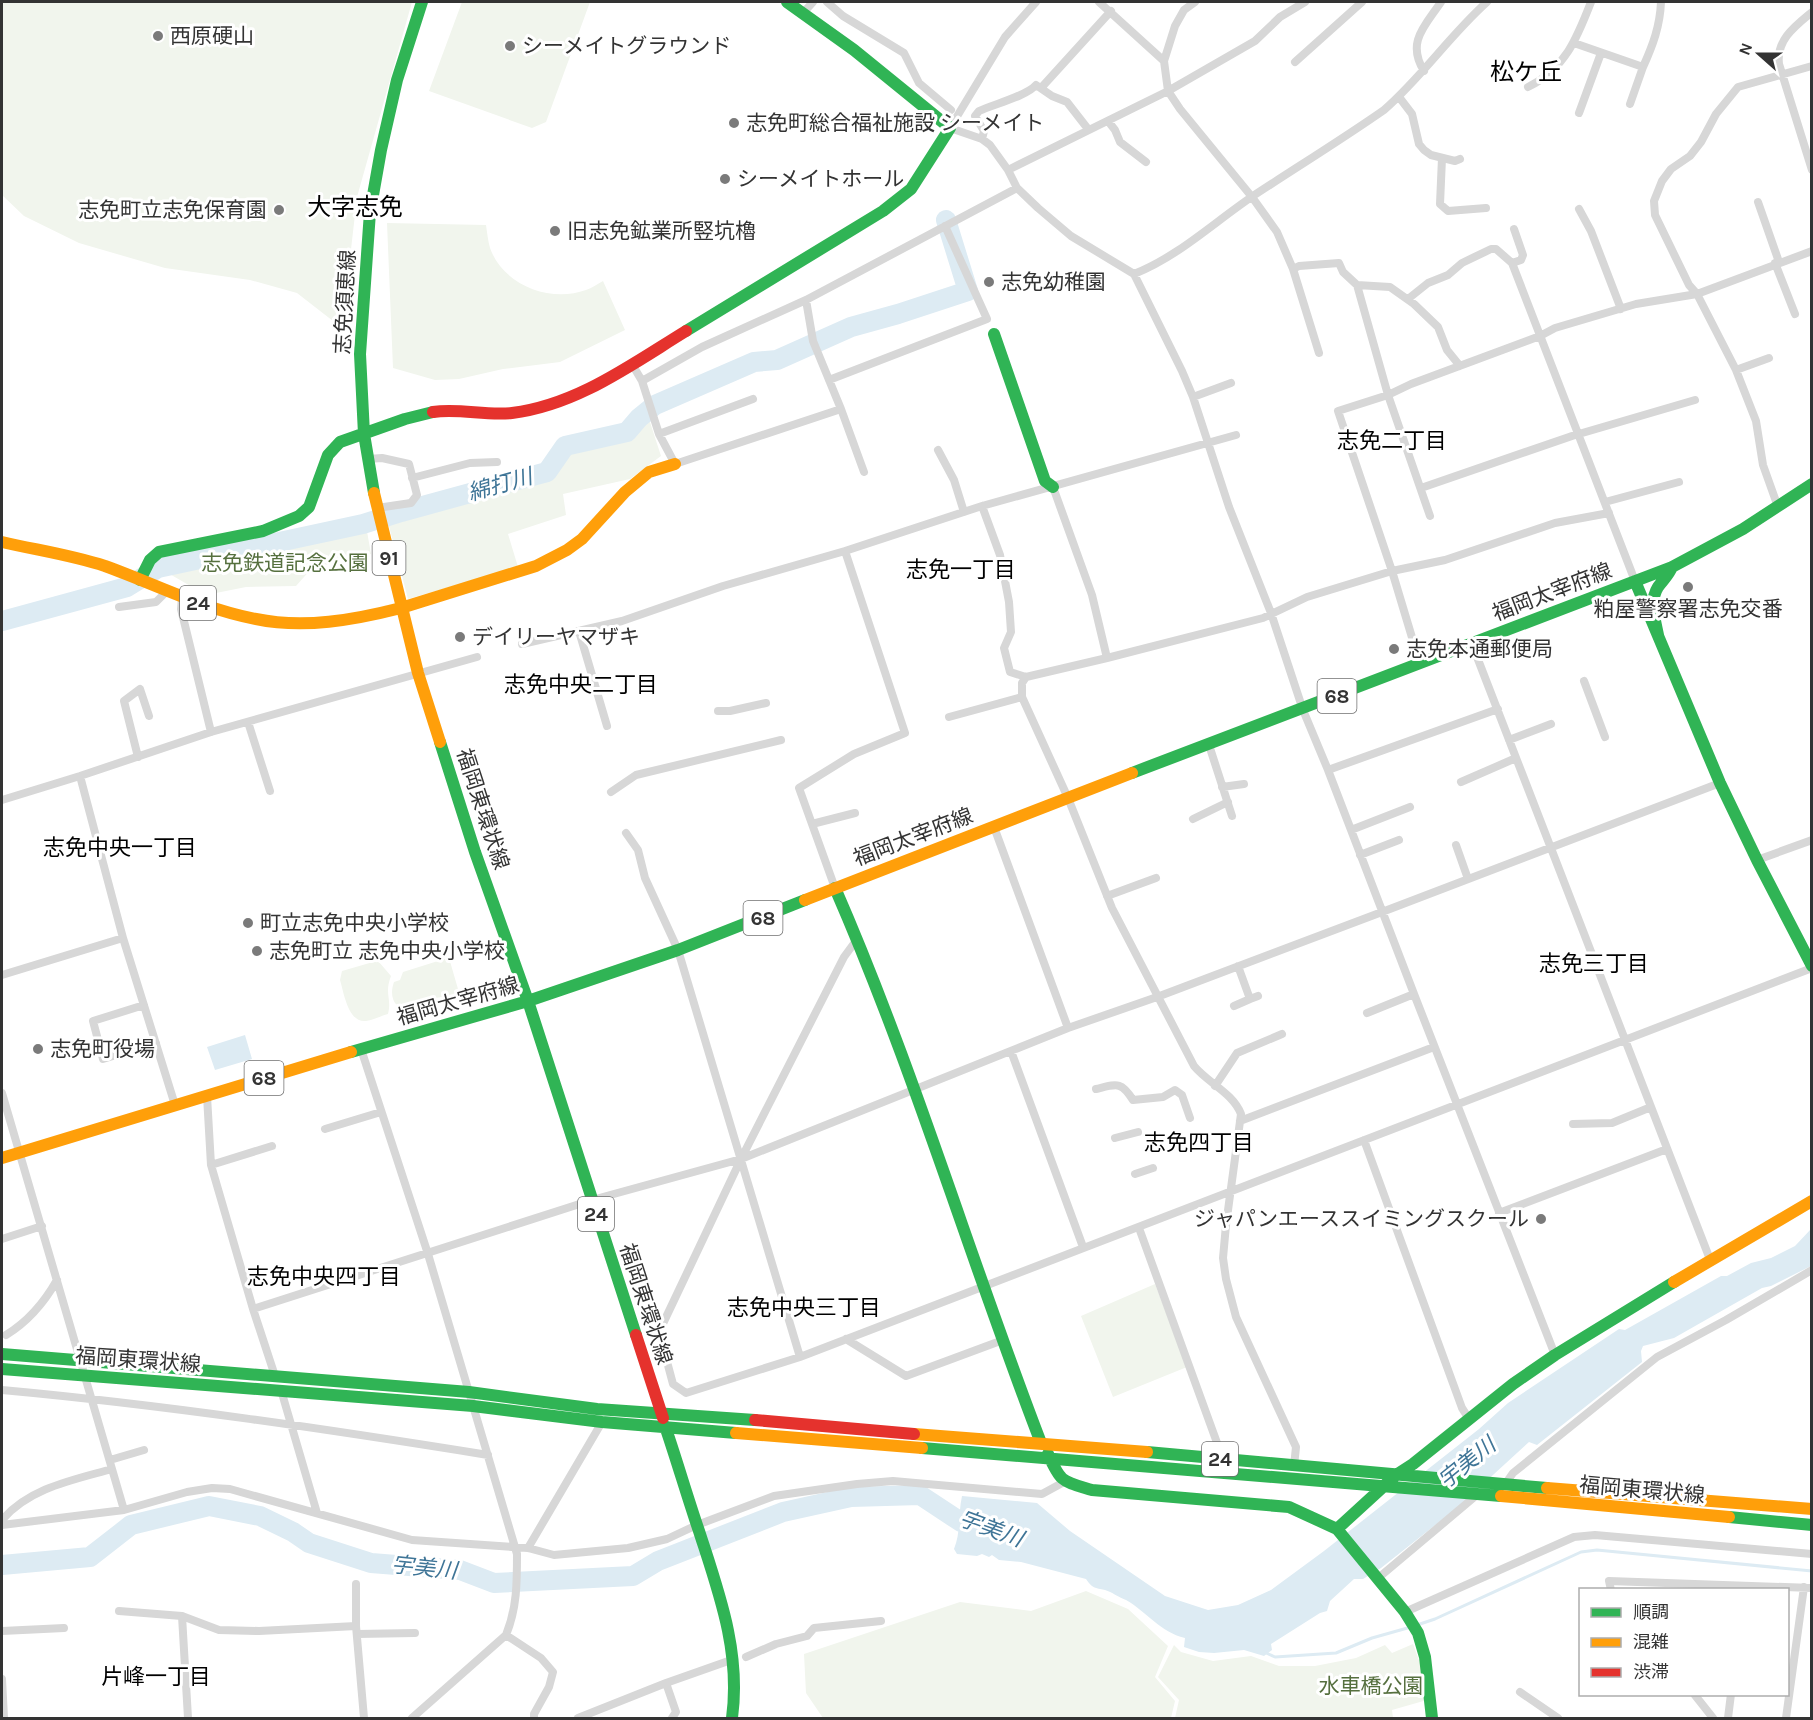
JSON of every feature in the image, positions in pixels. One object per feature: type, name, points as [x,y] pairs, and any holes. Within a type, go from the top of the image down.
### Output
[{"type":"main road","name":"志免須恵線","points":[[401,608],[377,508],[368,459],[364,434],[360,354],[370,212],[397,80],[422,2]]},
{"type":"main road","points":[[140,580],[150,560],[159,552],[241,536],[298,519],[309,509],[316,495],[326,460],[339,442],[407,419],[447,410],[504,414],[546,406],[591,389],[883,211],[911,189],[950,128],[854,50],[787,2]]},
{"type":"main road","points":[[994,334],[1045,481],[1053,487]]},
{"type":"main road","points":[[401,608],[536,566],[567,550],[582,538],[625,492],[649,472],[675,464]]},
{"type":"main road","name":"福岡太宰府線","points":[[2,1158],[528,1000],[678,950],[1672,567],[1728,538],[1812,483]]},
{"type":"main road","name":"24","points":[[2,542],[102,566],[239,616],[320,622],[366,617],[401,608]]},
{"type":"main road","points":[[1658,635],[1653,606],[1657,590],[1671,572],[1672,567]]},
{"type":"main road","points":[[1635,581],[1720,783],[1812,967]]},
{"type":"main road","name":"福岡東環状線","points":[[401,608],[418,673],[473,846],[528,1000],[665,1426]]},
{"type":"main road","points":[[835,888],[858,938],[916,1089],[983,1286],[1041,1443],[1051,1458],[1057,1474],[1064,1482]]},
{"type":"main road","points":[[1340,1531],[1398,1475],[1513,1384],[1655,1293],[1812,1201]]},
{"type":"main road","name":"福岡東環状線","points":[[2,1354],[469,1392],[573,1407],[1041,1443],[1506,1483],[1608,1494],[1812,1509]]},
{"type":"main road","name":"福岡東環状線","points":[[2,1369],[473,1406],[602,1422],[1385,1487]]},
{"type":"main road","points":[[665,1426],[740,1658],[732,1719]]},
{"type":"main road","name":"24","points":[[1064,1482],[1092,1490],[1289,1507],[1340,1531],[1406,1614],[1418,1633],[1425,1657],[1432,1719]]},
{"type":"main road","name":"24","points":[[1385,1487],[1473,1494]]},
{"type":"main road","name":"福岡東環状線","points":[[1473,1494],[1812,1524]]},
{"type":"street","points":[[803,13],[813,2]]},
{"type":"street","points":[[827,2],[843,16],[906,50],[920,83],[951,110]]},
{"type":"street","points":[[1036,2],[1005,37],[950,128],[990,144],[1017,188],[1071,236],[1134,274],[1193,397],[1229,507],[1271,614],[1303,710],[1555,1355]]},
{"type":"street","points":[[1099,2],[1164,61]]},
{"type":"street","points":[[1195,2],[1184,10],[1174,26],[1164,61],[1168,91],[1179,109],[1252,197],[1277,232],[1293,269],[1319,353]]},
{"type":"street","points":[[1008,170],[1168,91],[1255,41],[1280,17],[1305,2]]},
{"type":"street","points":[[1295,62],[1362,2]]},
{"type":"street","points":[[1424,71],[1417,61],[1418,35],[1441,2]]},
{"type":"street","points":[[1134,274],[1156,265],[1185,247],[1252,197],[1342,138],[1399,97],[1487,2]]},
{"type":"street","points":[[1528,87],[1548,75],[1574,43],[1591,2]]},
{"type":"street","points":[[1630,104],[1643,67],[1654,45],[1661,2]]},
{"type":"street","points":[[1041,88],[1111,11]]},
{"type":"street","points":[[1812,12],[1786,35],[1778,55],[1782,75],[1812,170]]},
{"type":"street","points":[[1574,43],[1643,67]]},
{"type":"street","points":[[1579,113],[1601,52]]},
{"type":"street","points":[[1778,507],[1763,465],[1756,421],[1736,370],[1689,285],[1655,215],[1654,201],[1662,181],[1671,169],[1690,156],[1701,142],[1716,114],[1738,87],[1812,66]]},
{"type":"street","points":[[982,139],[984,131],[975,116],[979,111],[1032,90],[1036,85],[1066,102],[1088,129]]},
{"type":"street","points":[[1399,97],[1412,114],[1419,144],[1424,150],[1442,158],[1455,161],[1460,159]]},
{"type":"street","points":[[1108,120],[1120,142],[1146,162]]},
{"type":"street","points":[[1442,158],[1440,204],[1448,211],[1486,208]]},
{"type":"street","points":[[642,381],[702,347],[806,300],[1017,188]]},
{"type":"street","points":[[1758,202],[1795,314]]},
{"type":"street","points":[[1579,209],[1591,231],[1621,309]]},
{"type":"street","points":[[829,380],[987,319],[945,226]]},
{"type":"street","points":[[1512,263],[1521,260],[1523,255],[1514,229]]},
{"type":"street","points":[[1408,299],[1428,283],[1448,274],[1462,262],[1491,249],[1496,249],[1512,263],[1635,581]]},
{"type":"street","points":[[1420,664],[1338,411],[1404,389],[1411,384],[1540,336],[1555,328],[1621,309],[1696,294],[1812,251]]},
{"type":"street","points":[[1293,269],[1299,266],[1339,263],[1343,272],[1357,285],[1388,395],[1430,516]]},
{"type":"street","points":[[1357,285],[1390,287],[1408,299],[1438,327],[1448,350],[1460,366]]},
{"type":"street","points":[[806,300],[813,341],[864,472]]},
{"type":"street","points":[[1736,370],[1769,358]]},
{"type":"street","points":[[632,364],[642,381],[659,434],[675,464],[841,409]]},
{"type":"street","points":[[1193,397],[1231,383]]},
{"type":"street","points":[[659,434],[753,399]]},
{"type":"street","points":[[1420,488],[1578,435],[1695,400]]},
{"type":"street","points":[[522,644],[622,621],[723,586],[845,551],[982,506],[1236,435]]},
{"type":"street","points":[[938,450],[954,480],[964,512]]},
{"type":"street","points":[[368,459],[382,458],[409,464],[417,495],[411,503],[377,508]]},
{"type":"street","points":[[412,478],[470,463],[497,462]]},
{"type":"street","points":[[1605,502],[1678,482]]},
{"type":"street","points":[[1053,487],[1092,595],[1107,658]]},
{"type":"street","points":[[982,506],[999,555],[1009,602],[1011,632],[1004,648],[1010,672],[1026,677],[1263,618],[1307,597],[1392,572],[1446,560],[1555,523],[1609,513]]},
{"type":"street","points":[[835,888],[799,788],[854,754],[905,733],[845,551]]},
{"type":"street","points":[[119,607],[156,602],[167,591]]},
{"type":"street","points":[[182,597],[182,609],[211,732]]},
{"type":"street","points":[[579,631],[608,726]]},
{"type":"street","points":[[1472,644],[1711,1262]]},
{"type":"street","points":[[2,800],[211,732],[477,657]]},
{"type":"street","points":[[1026,677],[1022,683],[1022,697],[1068,798],[1107,896],[1194,1066],[1203,1077],[1238,1105],[1242,1114],[1223,1257],[1232,1305],[1242,1332],[1296,1447],[1294,1466]]},
{"type":"street","points":[[1584,681],[1605,737]]},
{"type":"street","points":[[138,757],[124,701],[140,689],[149,716]]},
{"type":"street","points":[[949,717],[1022,697]]},
{"type":"street","points":[[718,711],[730,711],[766,703]]},
{"type":"street","points":[[1328,770],[1498,709]]},
{"type":"street","points":[[248,722],[270,791]]},
{"type":"street","points":[[1509,740],[1551,723]]},
{"type":"street","points":[[611,792],[636,776],[780,740]]},
{"type":"street","points":[[1209,746],[1232,816]]},
{"type":"street","points":[[1461,782],[1516,758]]},
{"type":"street","points":[[80,776],[123,938],[175,1105]]},
{"type":"street","points":[[253,1309],[592,1200],[741,1159],[1068,1028],[1157,997],[1720,783]]},
{"type":"street","points":[[1222,787],[1244,784]]},
{"type":"street","points":[[1193,819],[1228,802]]},
{"type":"street","points":[[1351,830],[1410,807]]},
{"type":"street","points":[[812,824],[855,813]]},
{"type":"street","points":[[994,827],[1068,1028]]},
{"type":"street","points":[[626,833],[638,850],[645,878],[678,950],[800,1357]]},
{"type":"street","points":[[1360,855],[1399,840]]},
{"type":"street","points":[[1757,860],[1812,840]]},
{"type":"street","points":[[1456,845],[1468,879]]},
{"type":"street","points":[[1107,896],[1156,878]]},
{"type":"street","points":[[2,975],[123,938]]},
{"type":"street","points":[[858,938],[844,957],[741,1159],[659,1332],[673,1384],[686,1393],[800,1357],[1812,967]]},
{"type":"street","points":[[1234,1006],[1254,998],[1238,966]]},
{"type":"street","points":[[1367,1013],[1414,994]]},
{"type":"street","points":[[144,1005],[93,1021],[103,1059],[156,1043]]},
{"type":"street","points":[[1215,1086],[1237,1053],[1282,1034]]},
{"type":"street","points":[[1240,1121],[1434,1047]]},
{"type":"street","points":[[361,1049],[428,1254],[516,1551],[517,1596],[507,1635],[412,1719]]},
{"type":"street","points":[[1011,1051],[1083,1247]]},
{"type":"street","points":[[1096,1089],[1116,1084],[1124,1086],[1133,1100],[1163,1097],[1175,1090],[1182,1095],[1190,1118]]},
{"type":"street","points":[[2,1093],[124,1510]]},
{"type":"street","points":[[207,1096],[211,1165],[275,1376]]},
{"type":"street","points":[[1573,1124],[1612,1123],[1651,1107]]},
{"type":"street","points":[[325,1129],[381,1112]]},
{"type":"street","points":[[1115,1138],[1138,1132]]},
{"type":"street","points":[[1364,1140],[1462,1408],[1469,1419]]},
{"type":"street","points":[[211,1165],[272,1146]]},
{"type":"street","points":[[1499,1213],[1667,1149]]},
{"type":"street","points":[[1135,1174],[1153,1168]]},
{"type":"street","points":[[2,1239],[42,1226]]},
{"type":"street","points":[[1139,1228],[1220,1451],[1220,1459]]},
{"type":"street","points":[[1506,1483],[1513,1473],[1658,1357],[1812,1270]]},
{"type":"street","points":[[6,1335],[33,1315],[46,1300],[57,1280]]},
{"type":"street","points":[[846,1339],[906,1376],[1003,1340]]},
{"type":"street","points":[[2,1390],[92,1398],[292,1423],[488,1455]]},
{"type":"street","points":[[281,1390],[317,1513]]},
{"type":"street","points":[[528,1548],[602,1422]]},
{"type":"street","points":[[2,1520],[17,1504],[36,1493],[144,1450]]},
{"type":"street","points":[[2,1525],[124,1510],[187,1492],[212,1488],[230,1489],[412,1540],[516,1551],[528,1548],[554,1555],[628,1548],[667,1539],[774,1496],[857,1484],[893,1481],[1042,1494],[1064,1482]]},
{"type":"street","points":[[1375,1576],[1473,1494]]},
{"type":"street","points":[[1406,1614],[1574,1537],[1595,1535],[1812,1554]]},
{"type":"street","points":[[1611,1588],[1609,1581],[1687,1587],[1808,1588],[1786,1719]]},
{"type":"street","points":[[356,1584],[364,1719]]},
{"type":"street","points":[[119,1611],[182,1616],[219,1630],[357,1630],[415,1633]]},
{"type":"street","points":[[182,1616],[188,1719]]},
{"type":"street","points":[[578,1719],[666,1683],[776,1644],[807,1636],[814,1628],[881,1621]]},
{"type":"street","points":[[2,1631],[64,1628]]},
{"type":"street","points":[[507,1635],[541,1658],[553,1672],[549,1687],[534,1714],[534,1719]]},
{"type":"street","points":[[2,1679],[4,1719]]},
{"type":"street","points":[[666,1683],[676,1712],[672,1719]]},
{"type":"street","points":[[1520,1692],[1558,1719]]},
{"type":"street","points":[[1695,1696],[1713,1719]]},
{"type":"street","points":[[1728,1719],[1731,1696]]},
{"type":"green space","points":[[2,2],[412,2],[357,197],[342,328],[297,293],[250,280],[165,268],[79,243],[24,216],[2,195]]},
{"type":"green space","name":"シーメイトグラウンド","points":[[462,2],[590,2],[546,122],[532,128],[429,91]]},
{"type":"green space","points":[[387,223],[486,225],[490,248],[496,261],[505,272],[529,288],[558,294],[586,290],[603,281],[625,330],[560,362],[503,369],[459,379],[435,380],[393,368]]},
{"type":"green space","name":"志免鉄道記念公園","points":[[647,413],[661,456],[630,479],[563,494],[566,515],[508,534],[518,567],[408,599],[385,511],[551,474],[567,447],[634,430]]},
{"type":"green space","name":"志免鉄道記念公園","points":[[365,520],[371,554],[312,568],[296,586],[246,587],[206,595],[161,569]]},
{"type":"green space","points":[[447,951],[458,989],[455,996],[436,998],[414,1009],[398,1006],[392,994],[394,982],[400,980],[403,972],[438,961],[437,954]]},
{"type":"green space","points":[[379,962],[391,976],[388,987],[388,1014],[366,1021],[360,1020],[351,1012],[345,999],[340,980],[342,971]]},
{"type":"green space","points":[[1155,1284],[1187,1367],[1113,1397],[1081,1316]]},
{"type":"green space","points":[[1086,1591],[1128,1609],[1168,1646],[1155,1677],[1175,1701],[1171,1718],[823,1718],[806,1693],[804,1654],[960,1602],[1031,1611]]},
{"type":"green space","name":"水車橋公園","points":[[1413,1644],[1420,1663],[1427,1700],[1392,1710],[1393,1718],[1175,1718],[1179,1700],[1158,1677],[1174,1645],[1181,1652],[1213,1661],[1251,1656],[1279,1666],[1315,1666],[1356,1658],[1385,1645],[1392,1653]]},
{"type":"water","points":[[245,1035],[252,1059],[215,1070],[207,1047]]},
{"type":"water","points":[[1811,1229],[1811,1266],[1771,1286],[1762,1288],[1674,1338],[1643,1346],[1642,1362],[1537,1445],[1529,1442],[1458,1507],[1381,1568],[1363,1579],[1354,1579],[1330,1601],[1327,1611],[1320,1613],[1271,1644],[1272,1650],[1264,1656],[1244,1650],[1214,1653],[1199,1652],[1184,1647],[1185,1638],[1161,1627],[1134,1605],[1094,1587],[1086,1579],[1021,1562],[999,1560],[992,1555],[989,1557],[982,1554],[977,1556],[957,1554],[954,1549],[958,1536],[962,1496],[1037,1503],[1070,1531],[1165,1596],[1208,1610],[1238,1605],[1271,1590],[1479,1429],[1508,1403],[1619,1329],[1625,1330],[1721,1276],[1727,1276],[1751,1263],[1771,1258],[1795,1246]]},
{"type":"waterway","name":"綿打川","points":[[2,621],[127,587],[158,568],[363,524],[547,472],[565,446],[627,432],[655,405],[754,362],[777,360],[851,327],[968,291],[946,220]]},
{"type":"waterway","name":"宇美川","points":[[2,1565],[90,1557],[131,1525],[209,1506],[260,1516],[293,1532],[309,1543],[371,1563],[460,1570],[494,1583],[633,1576],[658,1561],[783,1512],[851,1497],[920,1495],[961,1522],[981,1528]]},
{"type":"waterway","points":[[1417,1625],[1435,1619],[1581,1552],[1597,1550],[1812,1571]]},
{"type":"waterway","points":[[1264,1652],[1275,1657],[1336,1653],[1372,1638],[1411,1627]]},
{"type":"traffic: fast","points":[[374,493],[364,434],[360,354],[370,212],[397,80],[422,2]]},
{"type":"traffic: fast","points":[[686,331],[883,211],[911,189],[950,128],[854,50],[787,2]]},
{"type":"traffic: fast","points":[[994,334],[1045,481],[1053,487]]},
{"type":"traffic: fast","points":[[140,580],[150,560],[159,552],[263,531],[299,516],[309,507],[328,455],[340,442],[405,419],[433,412]]},
{"type":"traffic: fast","points":[[1132,773],[1672,567],[1743,529],[1812,484]]},
{"type":"traffic: fast","points":[[1658,635],[1654,611],[1655,592],[1672,567]]},
{"type":"traffic: fast","points":[[1635,581],[1720,783],[1812,966]]},
{"type":"traffic: fast","points":[[440,742],[475,852],[528,1001],[636,1335]]},
{"type":"traffic: fast","points":[[835,888],[891,1025],[1041,1443]]},
{"type":"traffic: fast","points":[[351,1052],[528,1001],[678,950],[805,900]]},
{"type":"traffic: fast","points":[[1337,1529],[1396,1475],[1513,1384],[1555,1355],[1674,1282]]},
{"type":"traffic: fast","points":[[2,1354],[469,1392],[597,1409],[755,1420]]},
{"type":"traffic: fast","points":[[2,1369],[473,1406],[602,1422],[736,1433]]},
{"type":"traffic: fast","points":[[665,1426],[721,1600],[731,1646],[734,1694],[732,1718]]},
{"type":"traffic: fast","points":[[922,1448],[1501,1496]]},
{"type":"traffic: fast","points":[[1147,1452],[1547,1488]]},
{"type":"traffic: fast","points":[[1048,1454],[1056,1471],[1064,1480],[1092,1490],[1289,1507],[1337,1529],[1405,1612],[1418,1633],[1425,1657],[1432,1718]]},
{"type":"traffic: fast","points":[[1729,1517],[1812,1525]]},
{"type":"traffic: slow","points":[[401,608],[536,566],[567,550],[582,539],[625,492],[649,472],[675,464]]},
{"type":"traffic: slow","points":[[374,493],[418,673],[440,742]]},
{"type":"traffic: slow","points":[[2,542],[105,566],[198,603],[236,615],[274,622],[329,622],[401,608]]},
{"type":"traffic: slow","points":[[805,900],[1132,773]]},
{"type":"traffic: slow","points":[[2,1158],[351,1052]]},
{"type":"traffic: slow","points":[[1674,1282],[1812,1201]]},
{"type":"traffic: slow","points":[[736,1433],[922,1448]]},
{"type":"traffic: slow","points":[[914,1434],[1147,1452]]},
{"type":"traffic: slow","points":[[1547,1488],[1812,1509]]},
{"type":"traffic: slow","points":[[1501,1496],[1729,1517]]},
{"type":"traffic: jam","points":[[433,412],[492,414],[536,409],[603,381],[686,331]]},
{"type":"traffic: jam","points":[[636,1335],[663,1418]]},
{"type":"traffic: jam","points":[[755,1420],[914,1434]]},
{"type":"place","name":"西原硬山","points":[[158,36]]},
{"type":"place","name":"シーメイトグラウンド","points":[[510,46]]},
{"type":"place","name":"志免町総合福祉施設 シーメイト","points":[[734,123]]},
{"type":"place","name":"シーメイトホール","points":[[725,179]]},
{"type":"place","name":"志免町立志免保育園","points":[[279,210]]},
{"type":"place","name":"旧志免鉱業所竪坑櫓","points":[[555,231]]},
{"type":"place","name":"志免幼稚園","points":[[989,282]]},
{"type":"place","name":"粕屋警察署志免交番","points":[[1688,587]]},
{"type":"place","name":"デイリーヤマザキ","points":[[460,637]]},
{"type":"place","name":"志免本通郵便局","points":[[1394,649]]},
{"type":"place","name":"町立志免中央小学校","points":[[248,923]]},
{"type":"place","name":"志免町立 志免中央小学校","points":[[257,951]]},
{"type":"place","name":"志免町役場","points":[[38,1049]]},
{"type":"place","name":"ジャパンエーススイミングスクール","points":[[1541,1219]]},
{"type":"district","name":"松ケ丘","points":[[1526,72]]},
{"type":"district","name":"大字志免","points":[[355,207]]},
{"type":"district","name":"志免二丁目","points":[[1392,441]]},
{"type":"district","name":"志免一丁目","points":[[961,570]]},
{"type":"district","name":"志免中央二丁目","points":[[581,685]]},
{"type":"district","name":"志免中央一丁目","points":[[120,848]]},
{"type":"district","name":"志免三丁目","points":[[1594,964]]},
{"type":"district","name":"志免四丁目","points":[[1199,1143]]},
{"type":"district","name":"志免中央四丁目","points":[[324,1277]]},
{"type":"district","name":"志免中央三丁目","points":[[804,1308]]},
{"type":"district","name":"片峰一丁目","points":[[156,1677]]}]
